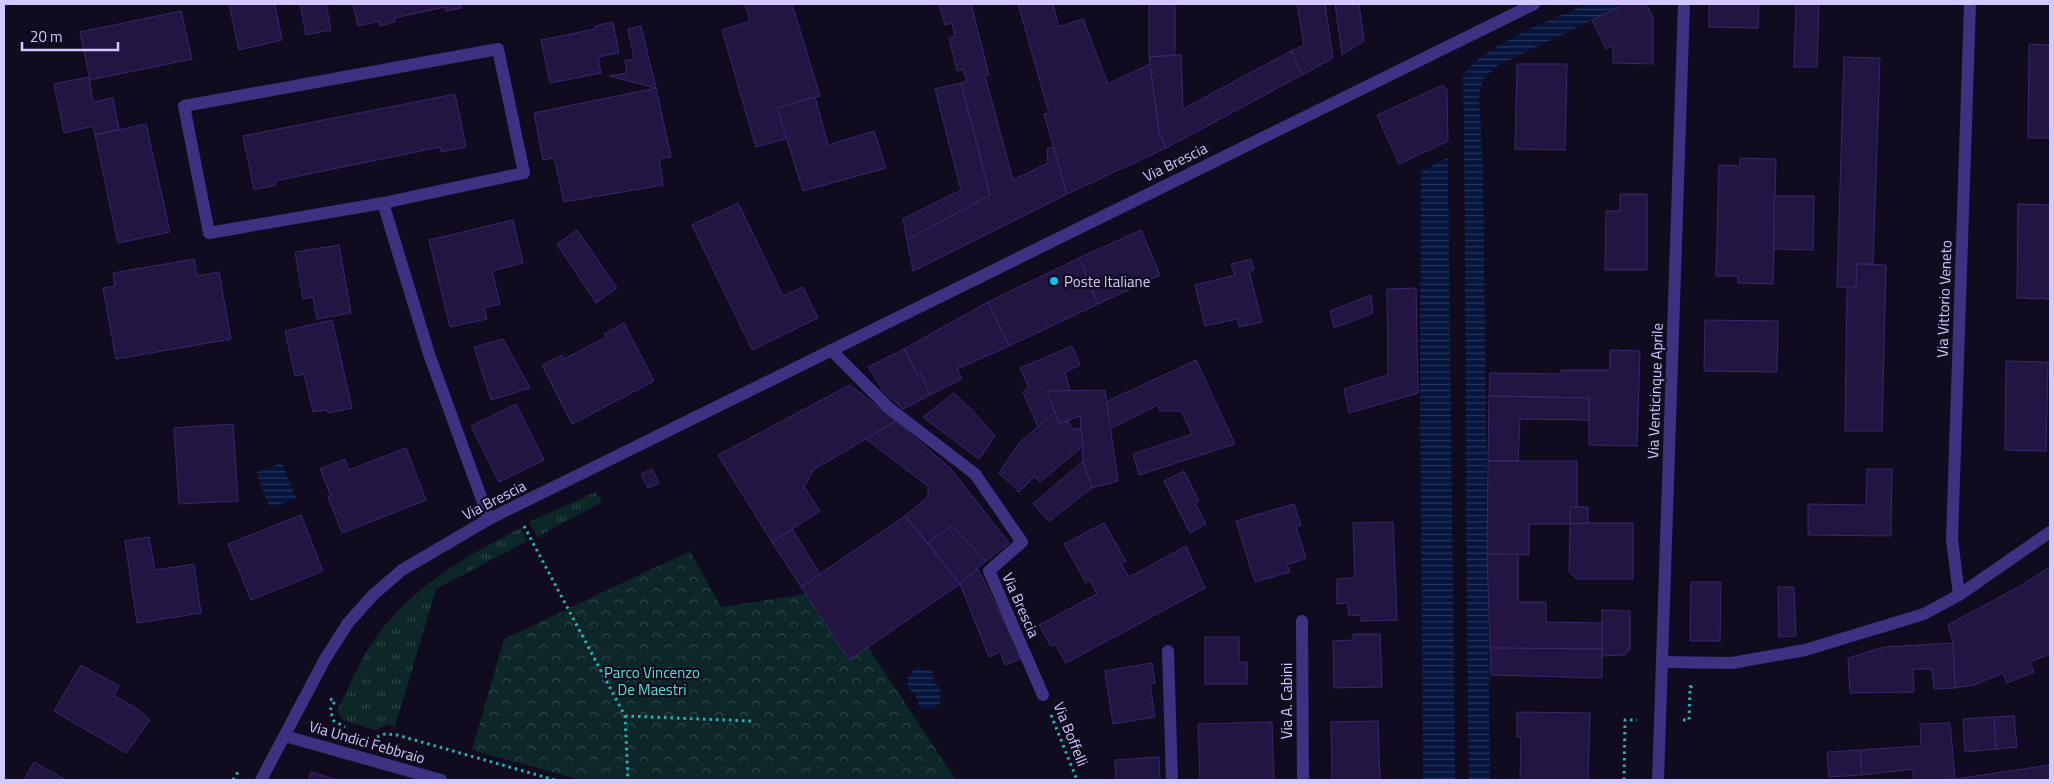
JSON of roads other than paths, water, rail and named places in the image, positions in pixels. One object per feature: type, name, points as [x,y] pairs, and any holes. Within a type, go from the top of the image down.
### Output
[{"type":"street","name":"Via Brescia","points":[[261,780],[325,659],[348,623],[372,595],[402,570],[489,519],[1534,4]]},
{"type":"street","name":"Via Venticinque Aprile","points":[[1658,780],[1684,4]]},
{"type":"street","name":"Via Vittorio Veneto","points":[[1959,595],[1952,539],[1970,4]]},
{"type":"street","points":[[498,49],[524,173],[384,203],[209,233],[184,106],[498,49]]},
{"type":"street","points":[[384,203],[430,354],[489,519]]},
{"type":"street","name":"Via Brescia","points":[[831,350],[890,408],[975,474],[1022,542],[989,571],[1043,695]]},
{"type":"street","points":[[1662,662],[1732,663],[1816,648],[1924,614],[1959,595],[2050,532]]},
{"type":"street","name":"Via A. Cabini","points":[[1302,621],[1303,780]]},
{"type":"street","points":[[1168,651],[1172,780]]},
{"type":"street","name":"Via Undici Febbraio","points":[[285,736],[441,780]]},
{"type":"water","points":[[1587,4],[1625,4],[1497,66],[1484,78],[1479,93],[1483,171],[1490,780],[1469,780],[1463,77],[1471,66],[1500,45]]},
{"type":"water","points":[[1448,158],[1455,780],[1423,780],[1420,392],[1421,171]]},
{"type":"water","points":[[282,463],[296,498],[270,508],[256,473]]},
{"type":"water","points":[[916,667],[932,671],[934,683],[939,686],[941,702],[933,709],[920,708],[915,694],[908,688],[908,677]]},
{"type":"place","name":"Poste Italiane","points":[[1054,281]]},
{"type":"park label","name":"Parco Vincenzo De Maestri","points":[[652,680]]}]
